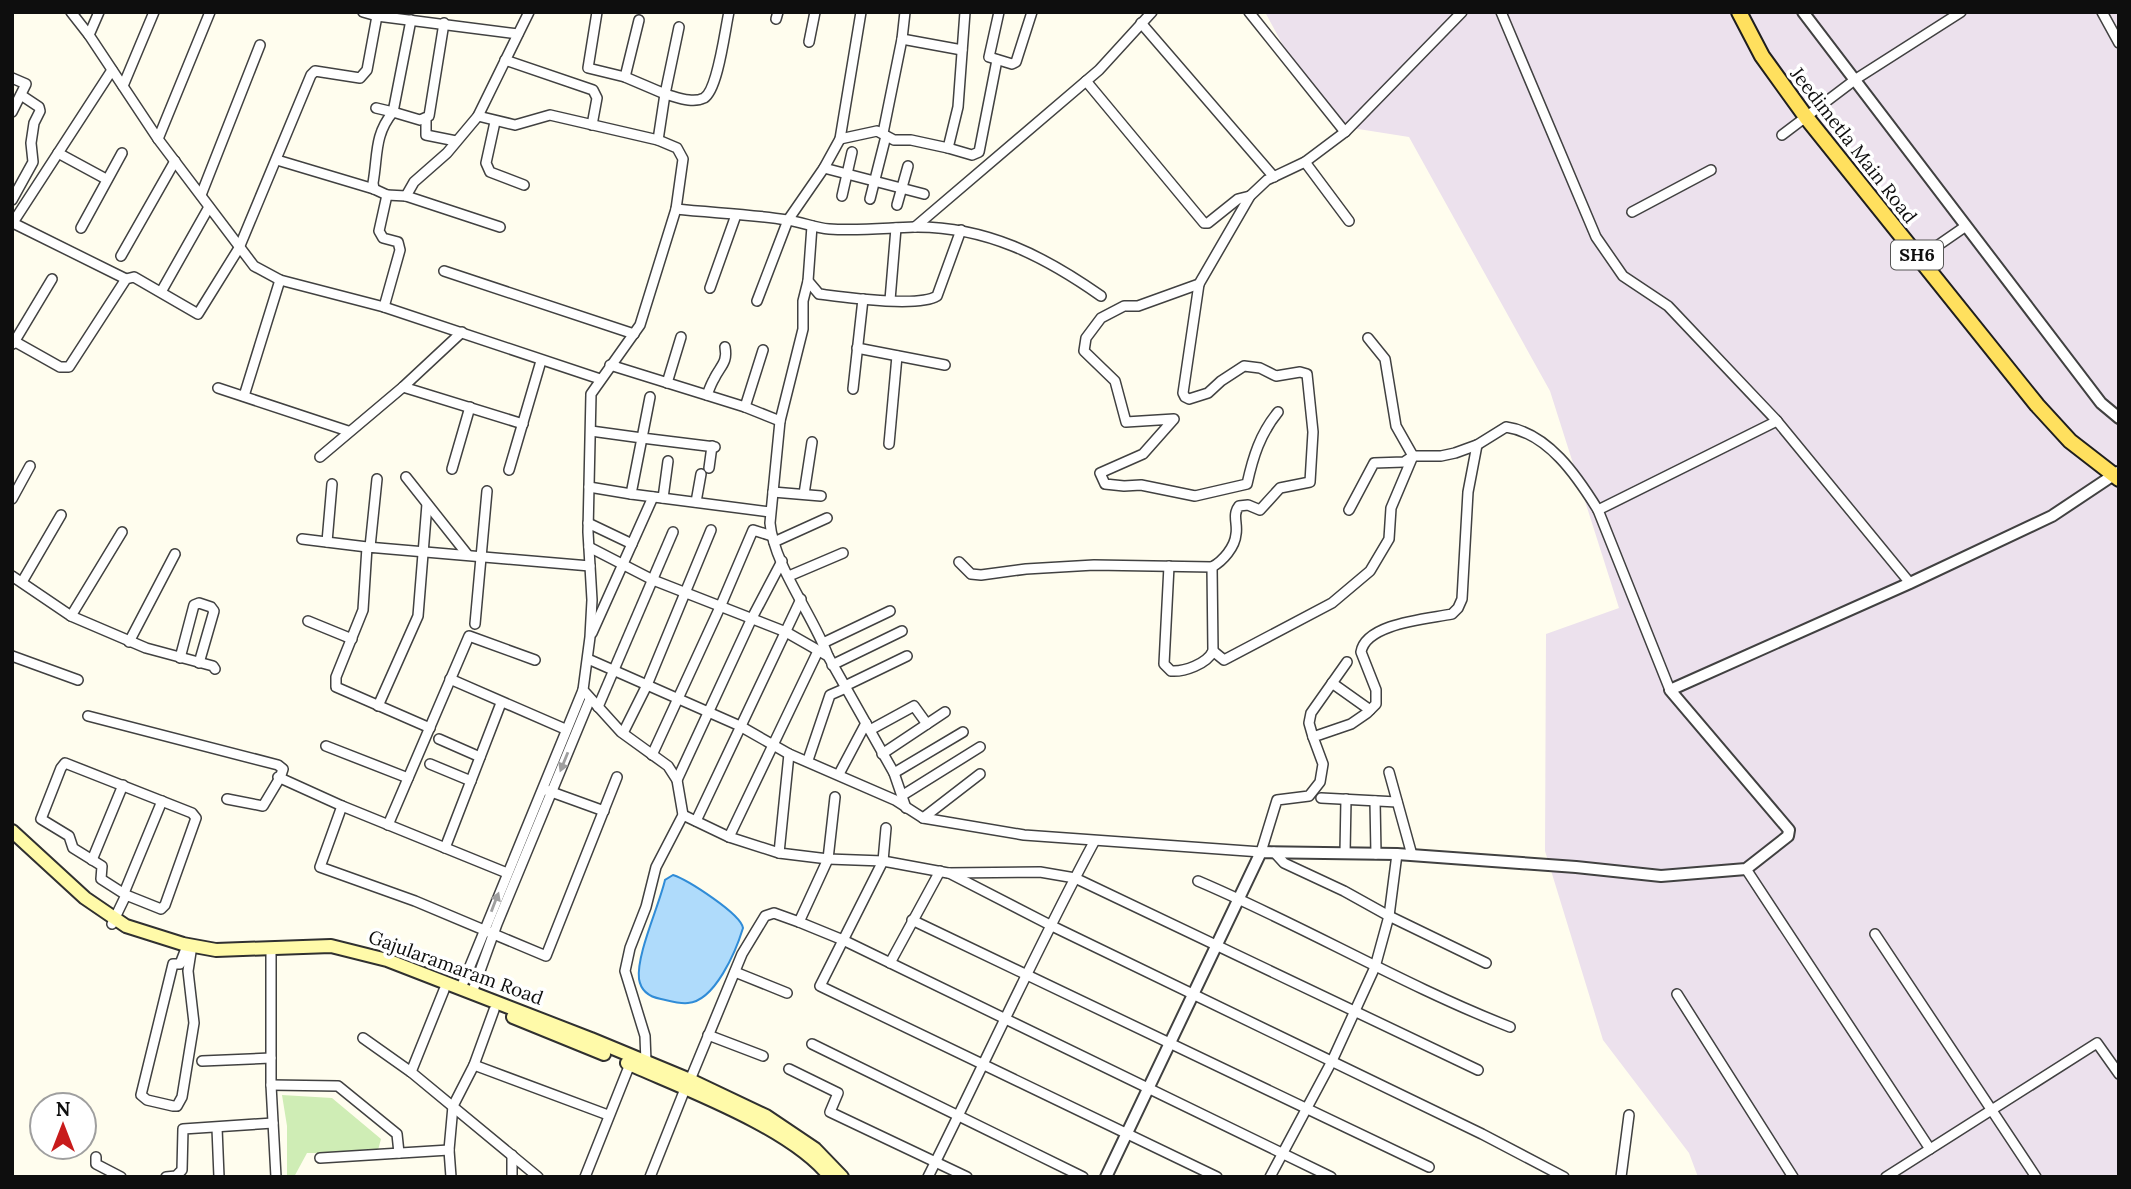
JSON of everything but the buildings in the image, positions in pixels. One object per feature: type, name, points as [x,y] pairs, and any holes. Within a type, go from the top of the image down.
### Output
[{"type":"main road","name":"Jeedimetla Main Road","points":[[1739,12],[1762,56],[2054,425],[2070,441],[2118,473]]},
{"type":"main road","name":"Jeedimetla Main Road","points":[[1748,12],[1770,54],[1809,114],[1927,253],[2062,421],[2118,473]]},
{"type":"main road","name":"Gajularamaram Road","points":[[12,831],[113,922],[183,944],[216,950],[337,954],[372,963],[766,1115],[814,1149],[836,1174]]},
{"type":"main road","name":"Gajularamaram Road","points":[[12,839],[82,904],[186,957],[215,957],[310,946],[344,948],[379,957],[467,990],[646,1062],[687,1085]]},
{"type":"street","points":[[71,12],[158,139],[254,266],[280,280],[384,307],[600,379]]},
{"type":"street","points":[[89,35],[99,12]]},
{"type":"street","points":[[123,86],[155,12]]},
{"type":"street","points":[[158,139],[210,12]]},
{"type":"street","points":[[363,12],[518,34]]},
{"type":"street","points":[[406,196],[418,178],[443,157],[478,116],[528,12]]},
{"type":"street","points":[[597,12],[588,68],[625,77],[690,101],[709,94],[729,12]]},
{"type":"street","points":[[809,42],[815,12]]},
{"type":"street","points":[[758,301],[788,220],[824,168],[840,139],[861,12]]},
{"type":"street","points":[[870,199],[885,135],[905,12]]},
{"type":"street","points":[[948,148],[958,107],[965,12]]},
{"type":"street","points":[[999,12],[989,54],[991,58],[1012,64],[1016,62],[1031,12]]},
{"type":"street","points":[[915,227],[1100,70],[1152,12]]},
{"type":"street","points":[[1249,12],[1345,132]]},
{"type":"street","points":[[959,562],[971,574],[981,575],[1094,565],[1212,567],[1220,563],[1236,538],[1235,513],[1239,506],[1248,505],[1260,510],[1280,488],[1310,481],[1313,432],[1307,374],[1300,372],[1276,376],[1260,368],[1244,366],[1221,380],[1208,393],[1189,399],[1185,397],[1183,393],[1199,284],[1250,196],[1274,177],[1305,162],[1345,132],[1462,12]]},
{"type":"street","points":[[1502,12],[1596,237],[1623,276],[1668,306],[1777,421],[1910,583]]},
{"type":"street","points":[[1803,12],[2101,403],[2119,418]]},
{"type":"street","points":[[1782,135],[1856,79],[1961,12]]},
{"type":"street","points":[[2102,12],[2119,43]]},
{"type":"street","points":[[112,70],[13,223],[126,279],[134,277],[198,314],[239,248],[311,75],[315,71],[360,78],[367,70],[377,16]]},
{"type":"street","points":[[374,189],[379,132],[393,111],[411,20]]},
{"type":"street","points":[[625,77],[639,20]]},
{"type":"street","points":[[444,23],[431,112],[426,119],[426,135],[457,141]]},
{"type":"street","points":[[1141,23],[1274,177]]},
{"type":"street","points":[[658,140],[679,27]]},
{"type":"street","points":[[902,39],[962,50]]},
{"type":"street","points":[[201,195],[260,45]]},
{"type":"street","points":[[505,60],[593,90],[597,98],[592,125]]},
{"type":"street","points":[[840,139],[875,131],[894,140],[911,140],[972,155],[979,152],[997,60]]},
{"type":"street","points":[[12,78],[26,85],[12,112]]},
{"type":"street","points":[[1086,81],[1204,223],[1208,223],[1238,199],[1250,196]]},
{"type":"street","points":[[12,200],[33,162],[31,143],[34,122],[40,111],[39,107],[21,95]]},
{"type":"street","points":[[376,108],[426,119]]},
{"type":"street","points":[[478,116],[515,125],[550,115],[658,140],[677,148],[683,159],[676,209],[640,325],[591,394],[588,523],[590,637],[583,690],[507,873],[489,932]]},
{"type":"street","points":[[495,122],[487,169],[524,185]]},
{"type":"street","points":[[842,196],[852,152]]},
{"type":"street","points":[[58,153],[106,179]]},
{"type":"street","points":[[81,228],[122,153]]},
{"type":"street","points":[[277,160],[387,195],[406,196],[500,227]]},
{"type":"street","points":[[121,256],[175,161]]},
{"type":"street","points":[[1305,162],[1349,221]]},
{"type":"street","points":[[897,205],[908,166]]},
{"type":"street","points":[[824,168],[924,194]]},
{"type":"street","points":[[1632,212],[1712,170]]},
{"type":"street","points":[[384,307],[400,250],[398,242],[383,238],[379,231],[387,195]]},
{"type":"street","points":[[161,292],[209,207]]},
{"type":"street","points":[[676,209],[788,220],[812,226],[860,231],[915,227],[961,230],[1002,241],[1066,273],[1101,296]]},
{"type":"street","points":[[710,288],[736,215]]},
{"type":"street","points":[[812,226],[808,281],[803,301],[803,329],[780,421],[770,512],[773,539],[821,647],[894,773],[906,808]]},
{"type":"street","points":[[1927,253],[1966,226]]},
{"type":"street","points":[[890,300],[896,228]]},
{"type":"street","points":[[808,281],[819,295],[929,300],[937,296],[961,230]]},
{"type":"street","points":[[444,271],[634,334]]},
{"type":"street","points":[[52,279],[13,342],[60,367],[69,367],[126,279]]},
{"type":"street","points":[[244,396],[280,280]]},
{"type":"street","points":[[1199,284],[1138,306],[1124,306],[1101,318],[1086,338],[1084,351],[1115,381],[1126,422],[1174,419],[1143,454],[1100,473],[1105,484],[1141,485],[1195,496],[1247,484],[1254,453],[1266,426],[1278,412]]},
{"type":"street","points":[[853,389],[863,299]]},
{"type":"street","points":[[320,457],[403,387],[462,332]]},
{"type":"street","points":[[667,383],[681,337]]},
{"type":"street","points":[[1368,338],[1385,359],[1396,426],[1413,456]]},
{"type":"street","points":[[707,396],[713,380],[724,365],[725,347]]},
{"type":"street","points":[[857,348],[945,365]]},
{"type":"street","points":[[745,407],[763,349]]},
{"type":"street","points":[[889,444],[897,356]]},
{"type":"street","points":[[509,470],[541,361]]},
{"type":"street","points":[[610,365],[745,407],[780,421]]},
{"type":"street","points":[[403,387],[523,424]]},
{"type":"street","points":[[218,388],[348,431]]},
{"type":"street","points":[[631,494],[650,397]]},
{"type":"street","points":[[452,469],[470,407]]},
{"type":"street","points":[[1598,510],[1777,421]]},
{"type":"street","points":[[587,659],[740,726],[774,743],[789,754],[895,800],[923,818],[1024,835],[1261,852],[1397,854],[1661,876],[1746,869],[1788,836],[1789,830],[1670,690],[1598,510],[1546,444],[1519,429],[1506,426],[1477,445],[1441,456],[1413,456],[1404,462],[1374,463],[1349,510]]},
{"type":"street","points":[[591,431],[714,447],[709,468]]},
{"type":"street","points":[[804,494],[812,442]]},
{"type":"street","points":[[1312,737],[1351,724],[1376,704],[1378,697],[1361,652],[1363,645],[1381,629],[1452,614],[1458,608],[1462,599],[1468,492],[1477,445]]},
{"type":"street","points":[[1213,651],[1224,660],[1332,603],[1370,571],[1389,539],[1391,508],[1413,456]]},
{"type":"street","points":[[590,637],[632,544],[658,497],[668,461]]},
{"type":"street","points":[[12,499],[30,466]]},
{"type":"street","points":[[1670,690],[1910,583],[2052,516],[2118,473]]},
{"type":"street","points":[[696,502],[701,474]]},
{"type":"street","points":[[406,477],[467,554]]},
{"type":"street","points":[[377,479],[363,610],[336,677],[336,687],[430,728]]},
{"type":"street","points":[[327,542],[332,484]]},
{"type":"street","points":[[589,487],[770,512]]},
{"type":"street","points":[[475,624],[487,491]]},
{"type":"street","points":[[773,492],[821,496]]},
{"type":"street","points":[[378,706],[418,616],[428,504]]},
{"type":"street","points":[[22,582],[61,515]]},
{"type":"street","points":[[773,539],[827,518]]},
{"type":"street","points":[[588,523],[632,544]]},
{"type":"street","points":[[652,755],[753,530],[756,529],[773,539]]},
{"type":"street","points":[[623,733],[648,685],[711,530]]},
{"type":"street","points":[[71,616],[122,532]]},
{"type":"street","points":[[598,707],[673,532]]},
{"type":"street","points":[[302,539],[590,566]]},
{"type":"street","points":[[589,547],[653,580],[821,647]]},
{"type":"street","points":[[789,576],[843,553]]},
{"type":"street","points":[[129,642],[175,554]]},
{"type":"street","points":[[677,780],[752,618],[782,561]]},
{"type":"street","points":[[1169,566],[1164,664],[1171,671],[1205,661],[1213,651],[1212,567]]},
{"type":"street","points":[[12,576],[71,616],[129,642],[213,666],[215,669]]},
{"type":"street","points":[[696,821],[801,599]]},
{"type":"street","points":[[180,657],[194,605],[199,603],[211,607],[214,611],[199,663]]},
{"type":"street","points":[[729,837],[821,647],[890,611]]},
{"type":"street","points":[[309,621],[352,639]]},
{"type":"street","points":[[830,660],[902,631]]},
{"type":"street","points":[[388,825],[469,636],[534,660]]},
{"type":"street","points":[[12,656],[78,680]]},
{"type":"street","points":[[808,760],[830,695],[906,656]]},
{"type":"street","points":[[1106,1177],[1261,852],[1277,800],[1308,796],[1316,790],[1320,782],[1323,764],[1312,741],[1309,723],[1311,713],[1347,662]]},
{"type":"street","points":[[450,679],[565,729]]},
{"type":"street","points":[[1332,683],[1370,710]]},
{"type":"street","points":[[583,690],[623,733],[668,766],[677,780],[683,815],[656,867],[646,907],[629,948],[625,971],[645,1036],[646,1062]]},
{"type":"street","points":[[467,990],[489,932],[590,699]]},
{"type":"street","points":[[445,848],[501,703]]},
{"type":"street","points":[[839,774],[868,727],[915,706],[927,724]]},
{"type":"street","points":[[882,754],[945,712]]},
{"type":"street","points":[[88,716],[278,765],[283,769],[263,806],[227,799]]},
{"type":"street","points":[[894,773],[962,732]]},
{"type":"street","points":[[439,739],[480,757]]},
{"type":"street","points":[[326,746],[408,779]]},
{"type":"street","points":[[903,795],[980,747]]},
{"type":"street","points":[[779,853],[789,754]]},
{"type":"street","points":[[65,763],[162,801],[192,813],[196,818],[165,905],[161,909],[155,909],[125,894],[101,879],[102,866],[73,848],[69,836],[41,819],[65,763]]},
{"type":"street","points":[[430,764],[471,781]]},
{"type":"street","points":[[1389,772],[1412,855]]},
{"type":"street","points":[[923,818],[980,774]]},
{"type":"street","points":[[342,806],[320,867],[395,893],[546,957],[617,777]]},
{"type":"street","points":[[278,779],[507,873]]},
{"type":"street","points":[[92,860],[123,785]]},
{"type":"street","points":[[541,788],[604,811]]},
{"type":"street","points":[[799,922],[828,859],[835,797]]},
{"type":"street","points":[[1321,798],[1397,802]]},
{"type":"street","points":[[1345,853],[1346,799]]},
{"type":"street","points":[[113,922],[162,801]]},
{"type":"street","points":[[1375,801],[1376,854]]},
{"type":"street","points":[[683,815],[729,837],[779,853],[828,859],[883,861],[944,872],[1040,872],[1075,878],[1478,1070]]},
{"type":"street","points":[[886,828],[883,861],[820,986],[1216,1177]]},
{"type":"street","points":[[929,1177],[957,1115],[1094,842]]},
{"type":"street","points":[[1274,852],[1284,863],[1486,963]]},
{"type":"street","points":[[1270,1177],[1332,1061],[1375,967],[1389,916],[1397,854]]},
{"type":"street","points":[[1746,869],[1930,1149]]},
{"type":"street","points":[[890,963],[912,920],[944,872]]},
{"type":"street","points":[[944,872],[1564,1177]]},
{"type":"street","points":[[1198,881],[1238,898],[1375,967],[1510,1027]]},
{"type":"street","points":[[650,1177],[735,972],[765,916],[774,913],[843,940],[1331,1177]]},
{"type":"street","points":[[912,920],[1430,1167]]},
{"type":"street","points":[[1875,934],[2036,1177]]},
{"type":"street","points":[[270,952],[271,1085],[276,1177]]},
{"type":"street","points":[[186,957],[194,1030],[182,1097],[177,1106],[173,1106],[147,1100],[141,1095],[173,964],[186,957]]},
{"type":"street","points":[[735,972],[787,993]]},
{"type":"street","points":[[411,1072],[444,990]]},
{"type":"street","points":[[1677,994],[1793,1177]]},
{"type":"street","points":[[450,1177],[449,1150],[453,1106],[474,1065],[494,1010]]},
{"type":"street","points":[[708,1035],[763,1056]]},
{"type":"street","points":[[363,1038],[411,1072],[538,1177]]},
{"type":"street","points":[[1886,1177],[2097,1043],[2119,1074]]},
{"type":"street","points":[[811,1044],[1083,1177]]},
{"type":"street","points":[[202,1061],[271,1058]]},
{"type":"street","points":[[585,1177],[629,1064]]},
{"type":"street","points":[[474,1065],[608,1115]]},
{"type":"street","points":[[789,1069],[838,1093],[830,1112],[967,1177]]},
{"type":"street","points":[[271,1085],[338,1086],[397,1134],[399,1153]]},
{"type":"street","points":[[1621,1177],[1629,1115]]},
{"type":"street","points":[[166,1177],[176,1176],[182,1170],[183,1129],[273,1123]]},
{"type":"street","points":[[217,1128],[219,1177]]},
{"type":"street","points":[[320,1158],[449,1150]]},
{"type":"street","points":[[512,1155],[512,1177]]},
{"type":"street","points":[[96,1161],[96,1164],[121,1177]]},
{"type":"street","points":[[836,1174],[852,1177]]},
{"type":"shaded area","points":[[1265,12],[2119,12],[2119,1177],[1698,1177],[1689,1153],[1603,1040],[1545,851],[1546,634],[1619,608],[1550,391],[1409,137],[1333,125],[1293,64]]},
{"type":"green space","points":[[282,1095],[332,1098],[381,1139],[378,1150],[307,1153],[294,1177],[287,1177],[287,1126]]},
{"type":"water","points":[[673,875],[724,906],[743,928],[730,961],[715,984],[707,994],[688,1003],[650,995],[644,991],[639,979],[644,944],[665,880]]}]
